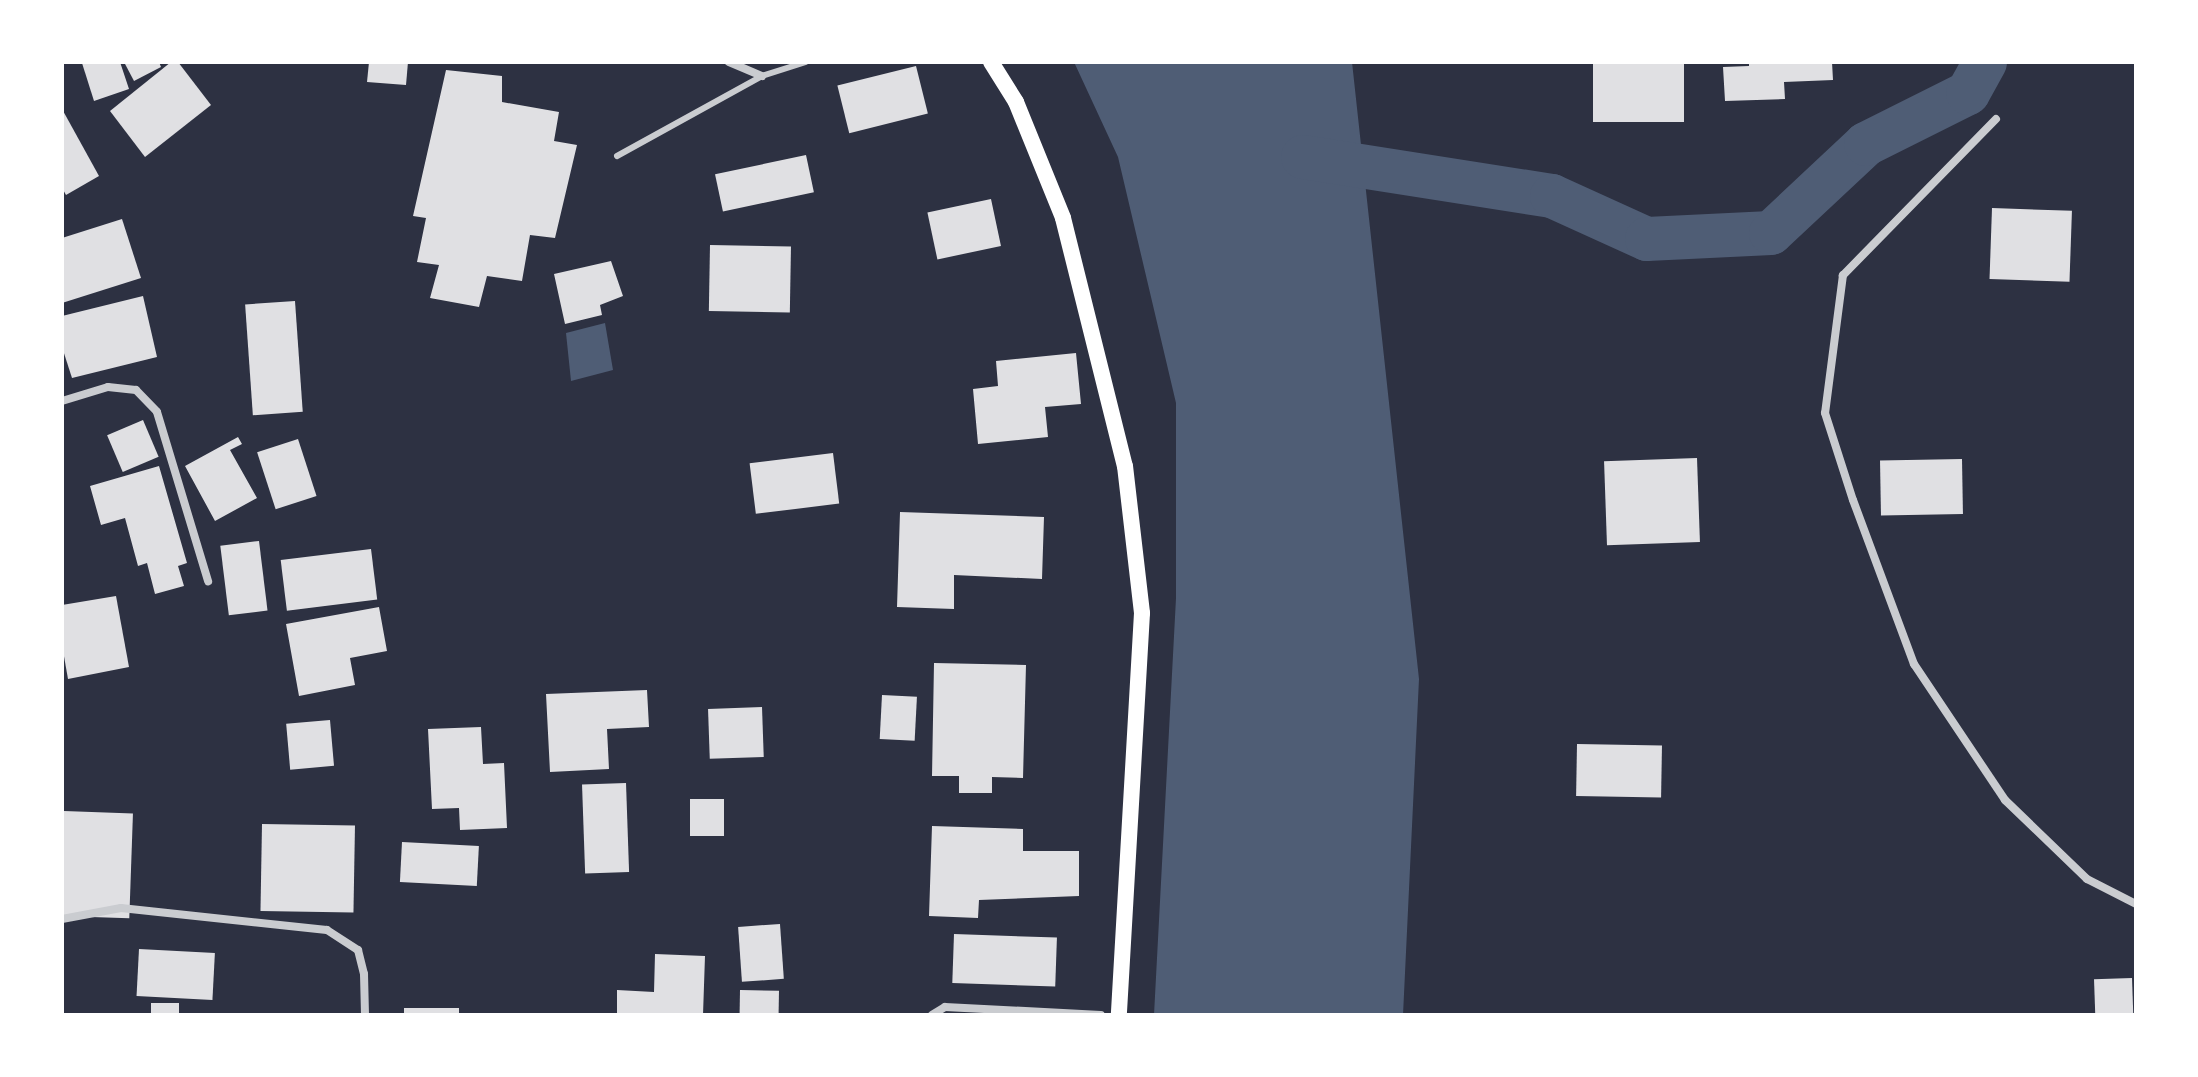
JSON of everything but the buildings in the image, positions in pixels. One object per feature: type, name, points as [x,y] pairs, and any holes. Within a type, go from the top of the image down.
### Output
[{"type":"main road","points":[[991,62],[1016,102],[1063,218],[1125,466],[1142,613],[1119,1015]]},
{"type":"street","points":[[729,62],[762,76]]},
{"type":"street","points":[[1996,119],[1843,275],[1825,413],[1853,500],[1914,664],[2005,800],[2087,879],[2136,904]]},
{"type":"street","points":[[62,401],[108,387],[122,388],[136,390],[157,412],[208,581]]},
{"type":"street","points":[[62,919],[121,908],[327,930],[358,950],[364,974],[365,1015]]},
{"type":"street","points":[[932,1015],[945,1007],[1101,1015]]},
{"type":"lane","points":[[617,156],[762,76],[806,62]]},
{"type":"water","points":[[1074,62],[1352,62],[1419,679],[1403,1015],[1154,1015],[1176,598],[1176,403],[1118,157]]},
{"type":"water","points":[[605,323],[613,370],[571,381],[566,333]]},
{"type":"waterway","points":[[1303,157],[1552,196],[1647,239],[1771,233],[1866,144],[1968,93],[1985,62]]}]
